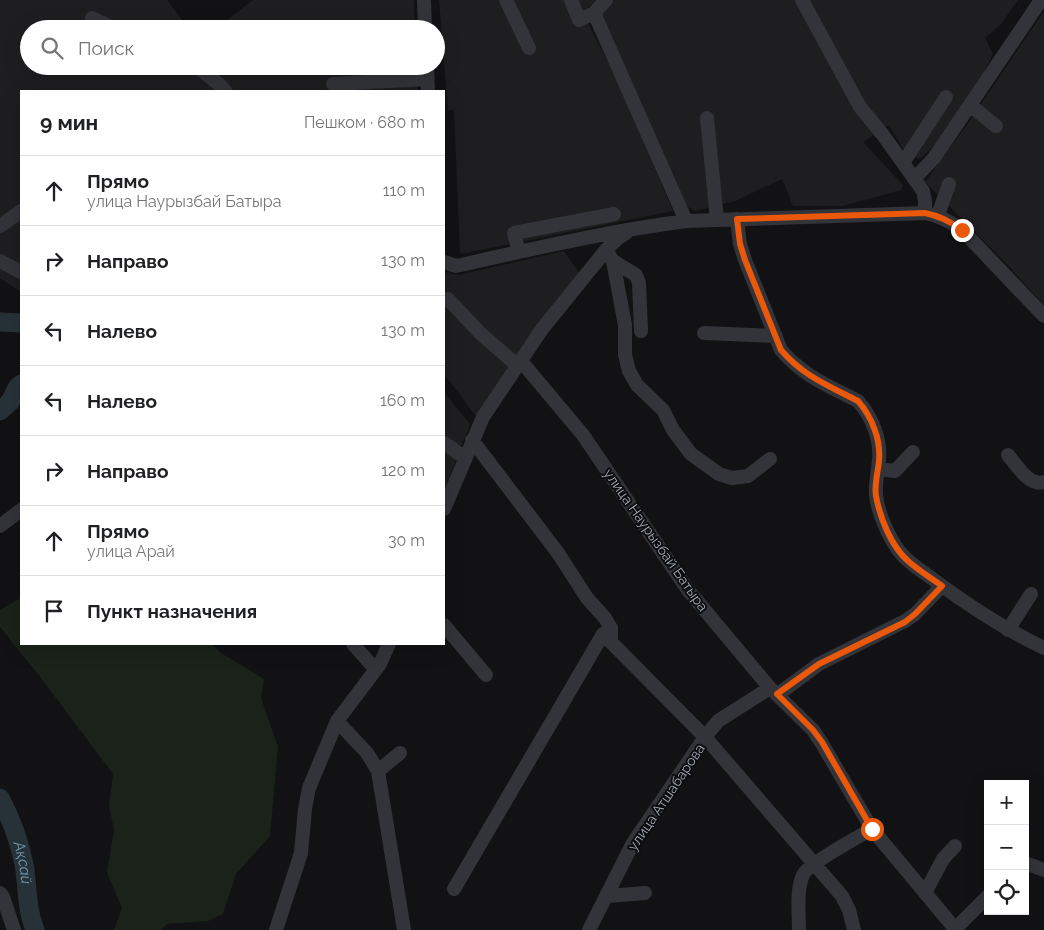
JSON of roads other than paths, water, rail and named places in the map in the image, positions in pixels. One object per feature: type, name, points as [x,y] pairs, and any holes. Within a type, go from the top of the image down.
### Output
[{"type":"street","points":[[424,0],[425,20]]},
{"type":"street","points":[[506,0],[529,48]]},
{"type":"street","points":[[571,0],[579,20],[594,13],[606,0]]},
{"type":"street","points":[[802,0],[860,107],[883,135],[923,191],[931,214]]},
{"type":"street","points":[[914,179],[934,158],[1041,0]]},
{"type":"street","points":[[594,13],[686,221]]},
{"type":"street","points":[[92,18],[96,20]]},
{"type":"street","points":[[207,75],[224,90]]},
{"type":"street","points":[[333,84],[427,79]]},
{"type":"street","points":[[903,163],[946,97]]},
{"type":"street","points":[[970,105],[996,126]]},
{"type":"street","points":[[707,118],[717,220]]},
{"type":"street","points":[[931,214],[949,184]]},
{"type":"street","points":[[0,226],[20,212]]},
{"type":"street","points":[[519,252],[514,234],[614,214]]},
{"type":"street","points":[[445,262],[456,266],[631,230],[686,221],[931,214],[949,220],[962,230],[1044,316]]},
{"type":"street","points":[[737,219],[740,244],[745,260],[781,350],[805,373],[858,401],[864,408],[875,430],[879,445],[876,495],[885,526],[898,550],[907,560],[964,603],[1008,630],[1044,648]]},
{"type":"street","points":[[445,507],[483,417],[542,329],[610,255],[617,239],[631,230]]},
{"type":"street","points":[[610,255],[636,275],[639,283],[641,331]]},
{"type":"street","points":[[610,255],[625,325],[625,355],[629,371],[637,385],[663,410],[673,430],[691,454],[719,474],[732,478],[748,476],[770,459]]},
{"type":"street","points":[[0,261],[20,271]]},
{"type":"street","name":"улица Наурызбай Батыра","points":[[448,299],[481,334],[520,363],[582,434],[688,590],[773,691],[813,730],[822,742],[872,829],[955,930]]},
{"type":"street","points":[[704,333],[776,336]]},
{"type":"street","points":[[472,440],[558,553],[586,598],[605,618],[611,628],[611,641]]},
{"type":"street","points":[[445,444],[465,458]]},
{"type":"street","points":[[878,470],[895,471],[912,452]]},
{"type":"street","points":[[1008,456],[1031,481],[1044,482]]},
{"type":"street","points":[[0,526],[20,511]]},
{"type":"street","name":"улица Атшабарова","points":[[589,930],[608,896],[633,843],[718,721],[824,661],[905,622],[942,586]]},
{"type":"street","points":[[1008,630],[1031,594]]},
{"type":"street","points":[[445,626],[486,676]]},
{"type":"street","points":[[454,889],[604,634],[705,738],[842,896],[850,910],[854,930]]},
{"type":"street","points":[[354,645],[375,669]]},
{"type":"street","points":[[276,930],[301,853],[305,808],[309,788],[337,721],[375,669],[388,645]]},
{"type":"street","points":[[337,721],[368,753],[378,771],[404,930]]},
{"type":"street","points":[[378,771],[400,753]]},
{"type":"street","points":[[799,930],[800,886],[803,873],[814,864],[872,829]]},
{"type":"street","points":[[925,893],[943,859],[956,846]]},
{"type":"street","points":[[1029,864],[1044,870]]},
{"type":"street","points":[[0,892],[14,930]]},
{"type":"street","points":[[608,896],[645,893]]},
{"type":"street","points":[[955,930],[984,900]]},
{"type":"waterway","name":"Ақсай","points":[[0,322],[20,323]]},
{"type":"waterway","name":"Ақсай","points":[[0,411],[10,402],[20,385]]},
{"type":"waterway","name":"Ақсай","points":[[0,798],[11,822],[22,855],[30,914],[35,930]]}]
